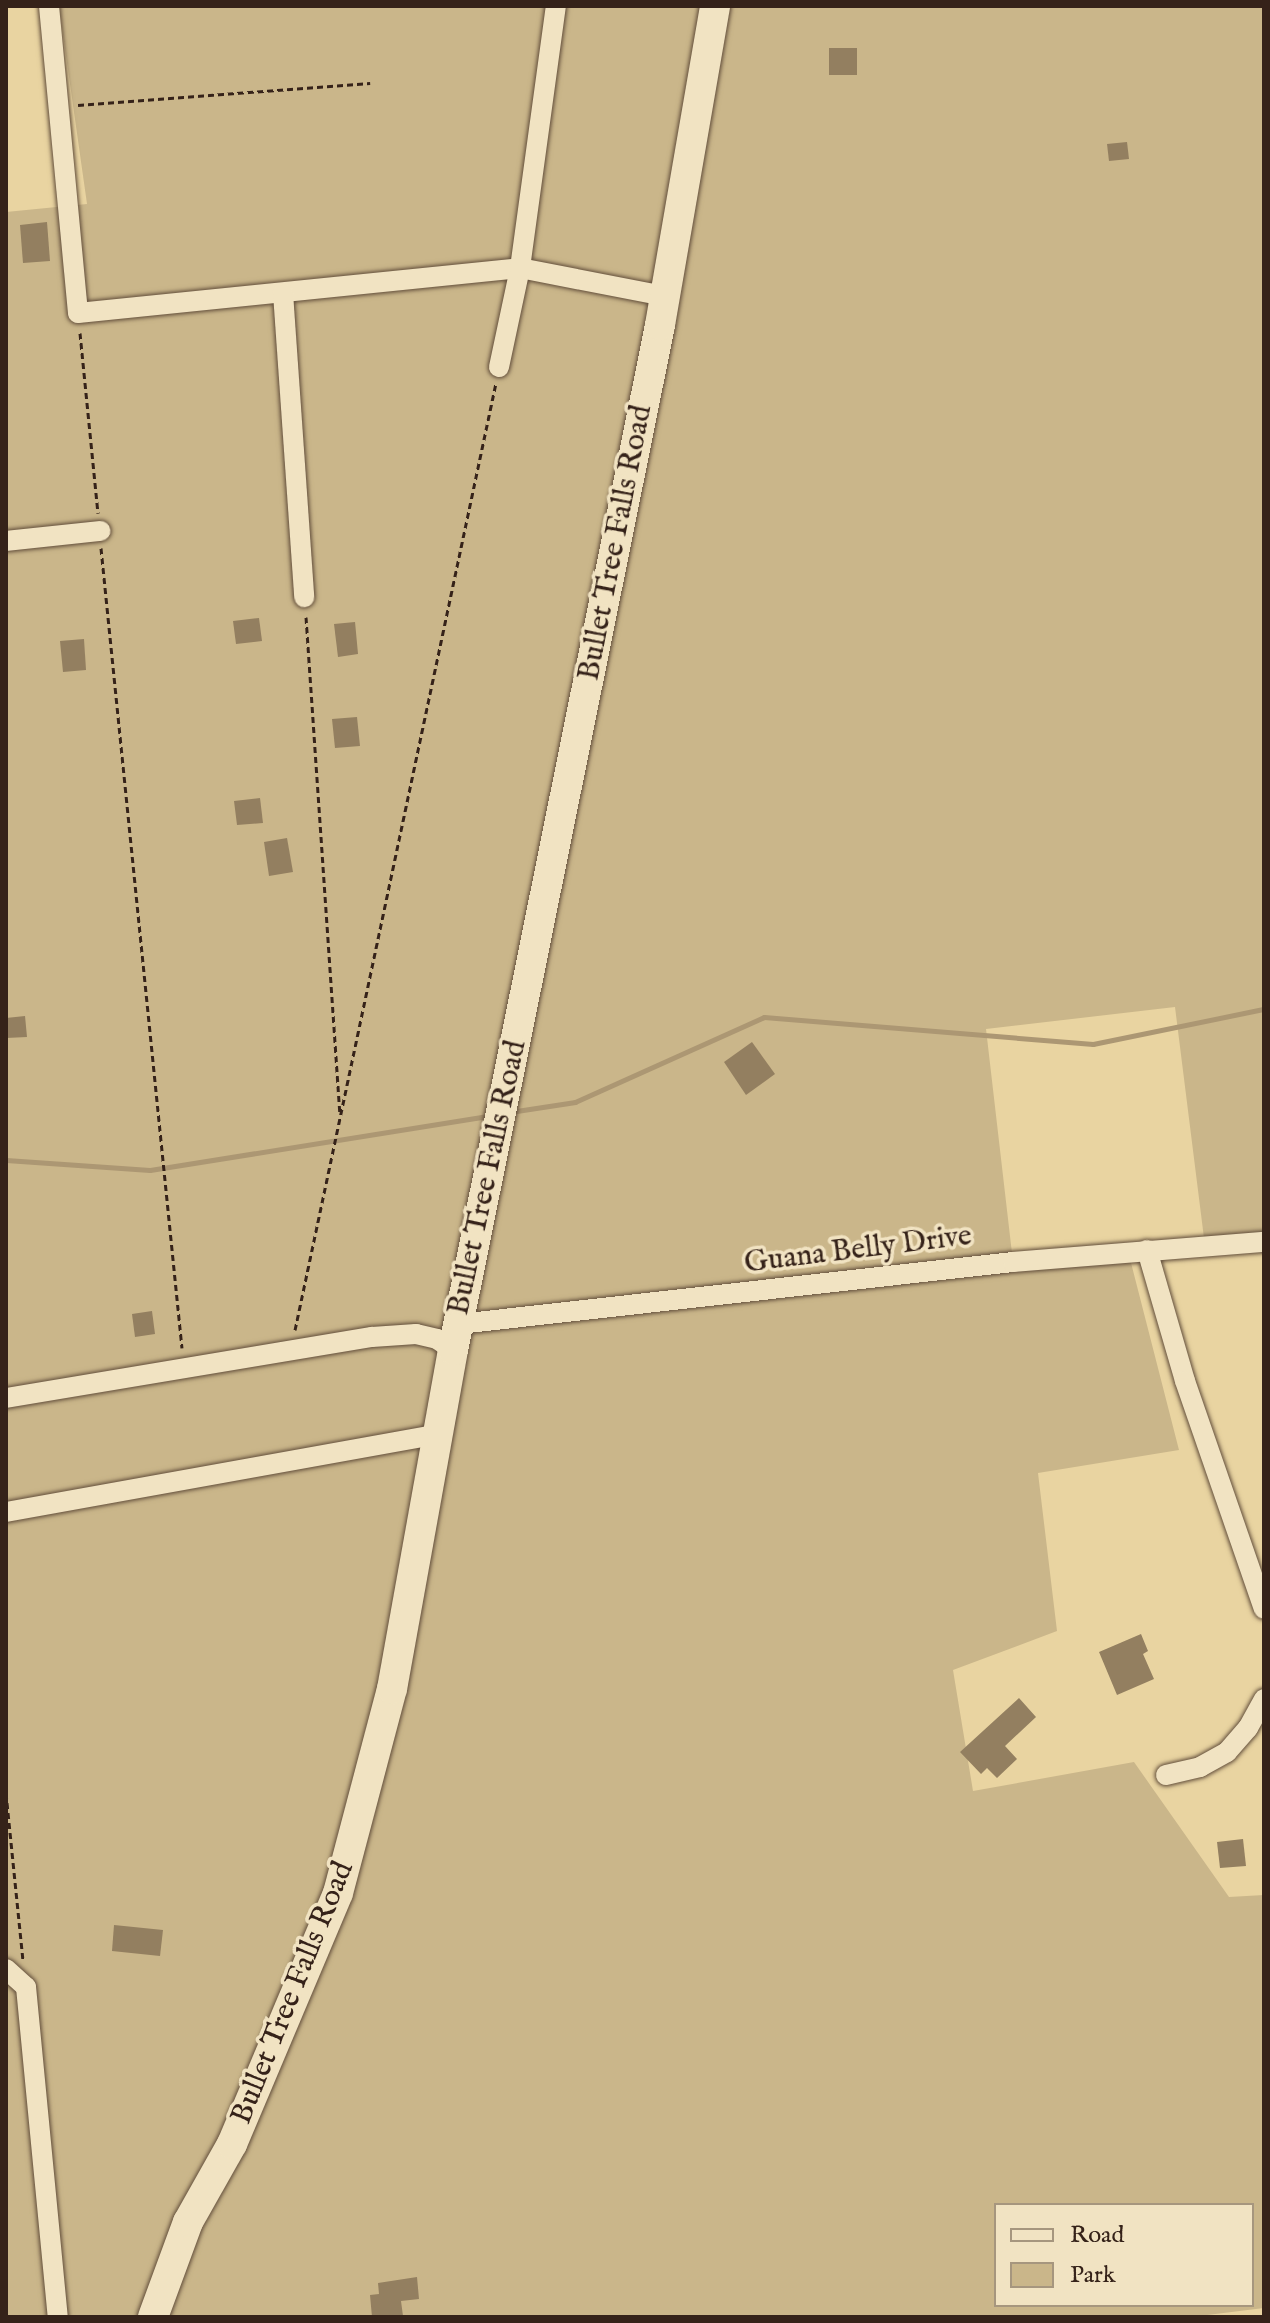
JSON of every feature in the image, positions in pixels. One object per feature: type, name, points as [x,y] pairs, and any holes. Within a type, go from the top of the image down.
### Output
[{"type":"main road","name":"Bullet Tree Falls Road","points":[[153,2317],[188,2222],[232,2144],[338,1893],[392,1689],[456,1337],[530,979],[664,296],[715,6]]},
{"type":"street","points":[[49,6],[78,313],[520,268],[664,296]]},
{"type":"street","points":[[499,367],[520,268],[556,6]]},
{"type":"street","points":[[283,293],[304,597]]},
{"type":"street","points":[[6,541],[100,531]]},
{"type":"street","name":"Guana Belly Drive","points":[[456,1337],[1147,1250],[1264,1242]]},
{"type":"street","points":[[1147,1250],[1185,1381],[1264,1609]]},
{"type":"street","points":[[6,1398],[372,1337],[416,1334],[437,1339],[456,1337]]},
{"type":"street","points":[[6,1512],[438,1434]]},
{"type":"street","points":[[1166,1775],[1200,1767],[1227,1752],[1248,1728],[1264,1699]]},
{"type":"street","points":[[6,1969],[14,1972],[26,1987],[58,2317]]},
{"type":"path","points":[[59,106],[370,83]]},
{"type":"path","points":[[78,313],[184,1369]]},
{"type":"path","points":[[291,1352],[499,367]]},
{"type":"path","points":[[304,597],[341,1117]]},
{"type":"path","points":[[6,1793],[26,1987]]},
{"type":"green space","points":[[59,6],[1264,6],[1264,1242],[1205,1246],[1175,1007],[986,1029],[1013,1262],[1128,1251],[1179,1450],[1038,1473],[1057,1631],[953,1670],[973,1791],[1134,1762],[1229,1897],[1264,1895],[1264,2308],[1191,2317],[6,2317],[6,212],[87,204]]},
{"type":"building","points":[[829,48],[857,48],[857,75],[829,75]]},
{"type":"building","points":[[1127,142],[1129,159],[1109,161],[1107,144]]},
{"type":"building","points":[[47,222],[50,261],[23,263],[20,225]]},
{"type":"building","points":[[259,618],[262,641],[236,644],[233,621]]},
{"type":"building","points":[[355,622],[358,654],[338,657],[334,624]]},
{"type":"building","points":[[84,639],[86,670],[63,672],[60,641]]},
{"type":"building","points":[[357,717],[360,746],[335,748],[332,719]]},
{"type":"building","points":[[260,798],[263,823],[237,825],[234,801]]},
{"type":"building","points":[[287,838],[293,872],[269,876],[264,842]]},
{"type":"building","points":[[25,1016],[27,1037],[6,1038],[6,1018]]},
{"type":"building","points":[[752,1042],[775,1074],[746,1095],[724,1062]]},
{"type":"building","points":[[152,1311],[155,1334],[135,1337],[132,1314]]},
{"type":"building","points":[[1141,1634],[1148,1651],[1143,1654],[1154,1679],[1117,1695],[1099,1652]]},
{"type":"building","points":[[1019,1698],[1036,1717],[1005,1746],[1017,1759],[997,1778],[987,1768],[981,1774],[960,1752]]},
{"type":"building","points":[[1243,1839],[1246,1866],[1220,1868],[1217,1842]]},
{"type":"building","points":[[114,1925],[163,1930],[160,1956],[112,1951]]},
{"type":"building","points":[[417,2277],[419,2299],[401,2301],[403,2316],[372,2317],[370,2295],[379,2294],[378,2283]]},
{"type":"waterway","points":[[510,1112],[575,1102],[764,1017],[1093,1044],[1264,1009]]},
{"type":"waterway","points":[[6,1160],[150,1170],[488,1116]]}]
